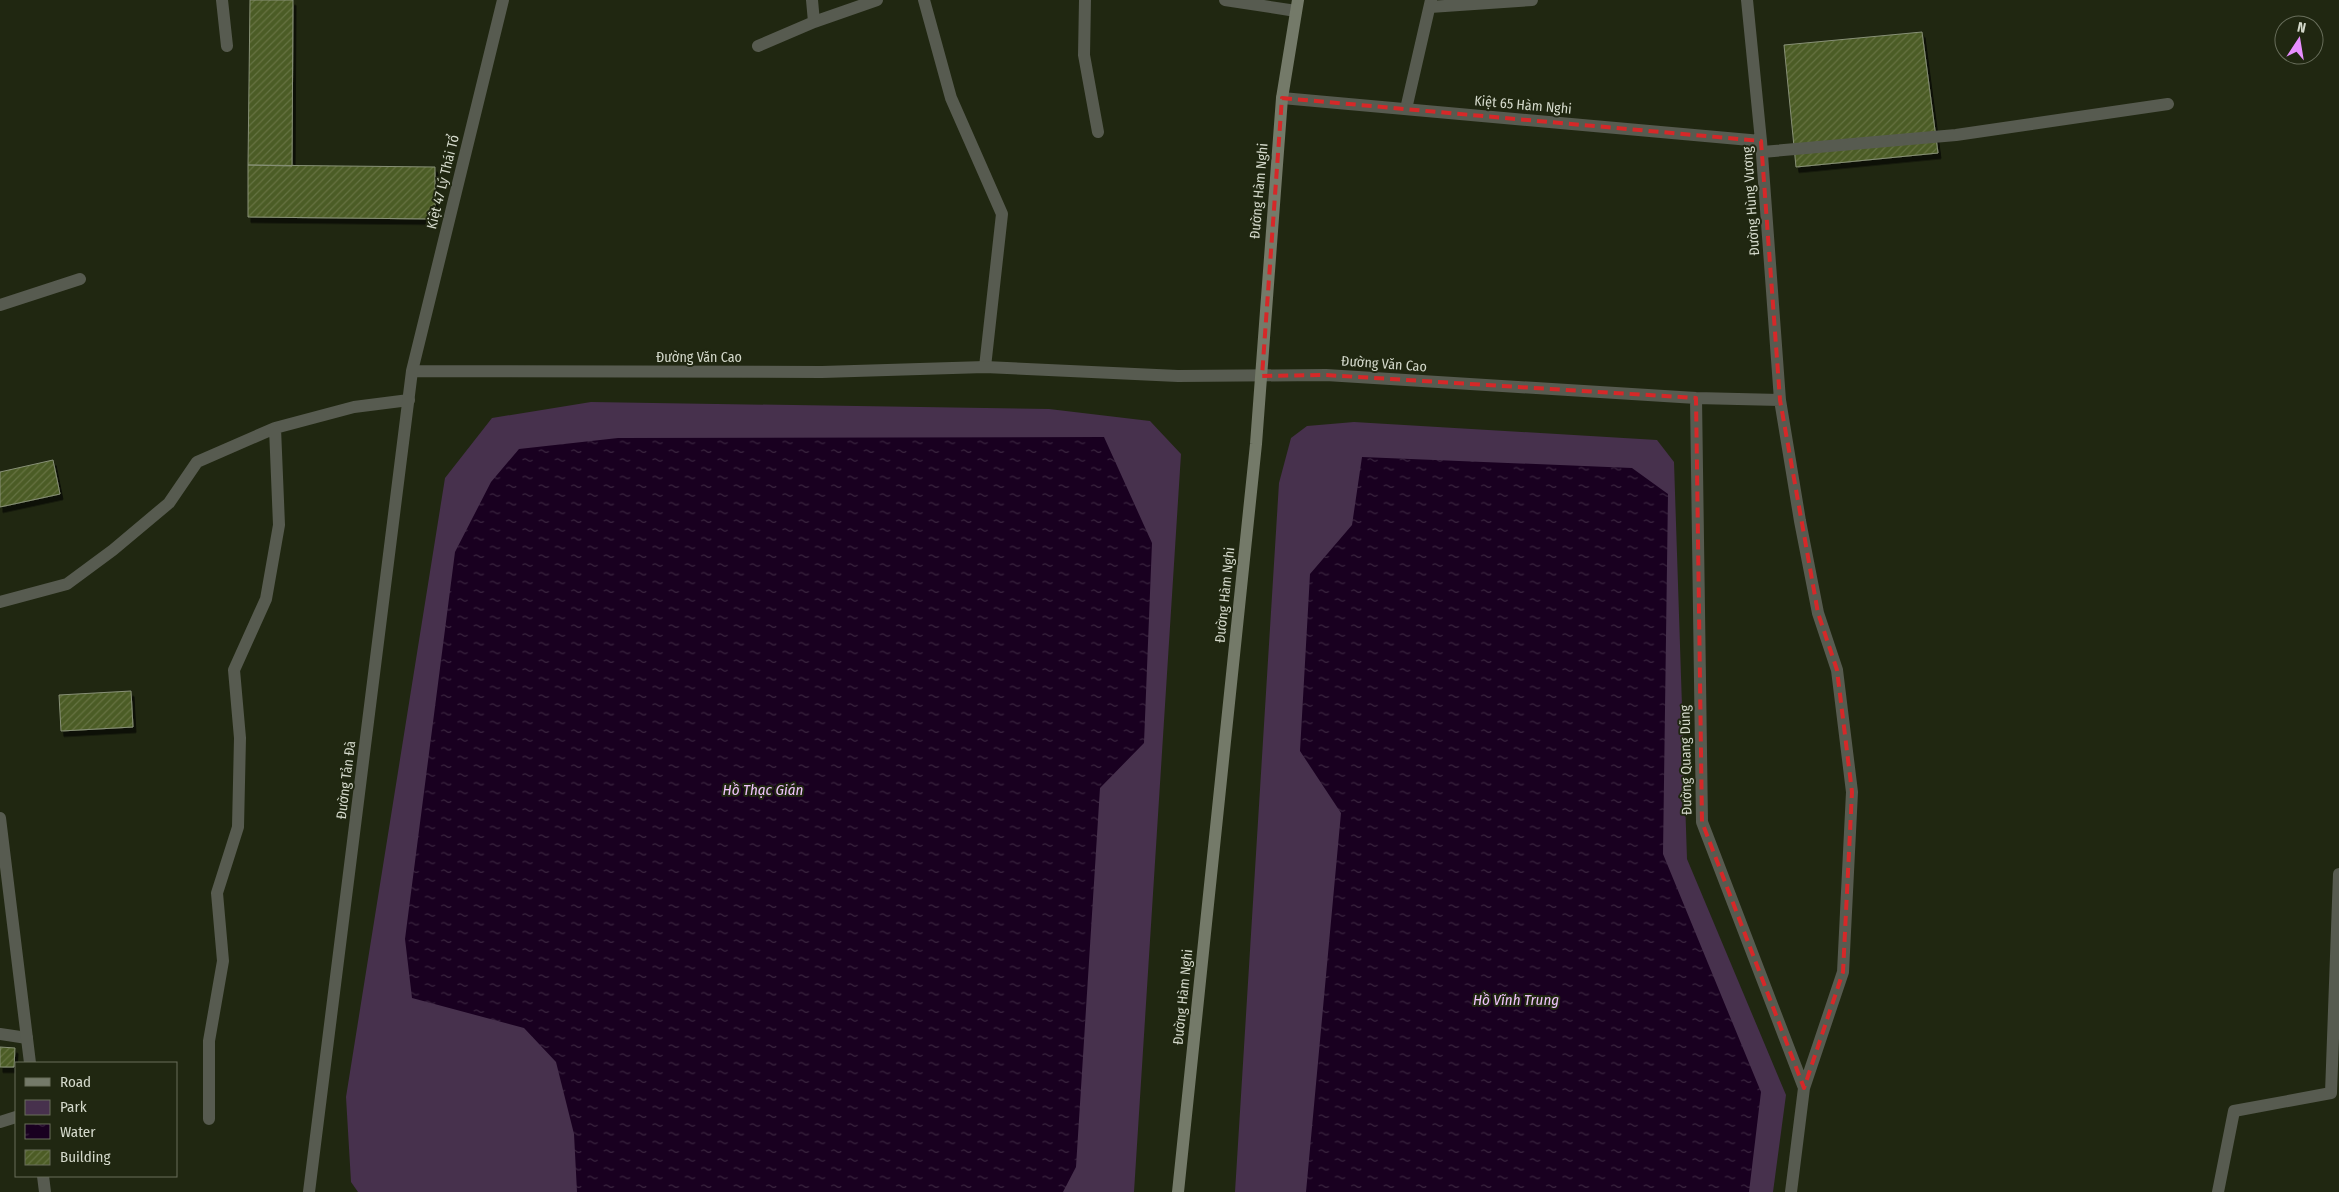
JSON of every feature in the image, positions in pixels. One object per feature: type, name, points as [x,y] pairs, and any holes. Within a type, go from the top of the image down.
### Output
[{"type":"main road","name":"Đường Hàm Nghi","points":[[1178,1192],[1262,376],[1282,98],[1297,5]]},
{"type":"street","points":[[222,0],[228,46]]},
{"type":"street","name":"Kiệt 47 Lý Thái Tổ","points":[[412,371],[503,0]]},
{"type":"street","points":[[812,0],[814,22]]},
{"type":"street","points":[[758,46],[814,22],[877,0]]},
{"type":"street","points":[[924,0],[951,98],[1002,214],[985,367]]},
{"type":"street","points":[[1085,0],[1084,55],[1098,132]]},
{"type":"street","points":[[1225,0],[1297,5]]},
{"type":"street","points":[[1406,109],[1431,3],[1532,0]]},
{"type":"street","name":"Đường Hùng Vương","points":[[1747,0],[1762,146],[1780,400],[1818,613],[1837,670],[1852,792],[1843,972],[1804,1088]]},
{"type":"street","name":"Kiệt 65 Hàm Nghi","points":[[1282,98],[1762,146],[1956,135],[2168,104]]},
{"type":"street","points":[[0,305],[80,279]]},
{"type":"street","name":"Đường Văn Cao","points":[[412,371],[822,372],[985,367],[1178,376],[1326,375],[1696,398],[1780,400]]},
{"type":"street","name":"Đường Tản Đà","points":[[309,1192],[412,371]]},
{"type":"street","name":"Đường Quang Dũng","points":[[1696,398],[1702,822],[1804,1088],[1791,1192]]},
{"type":"street","points":[[0,602],[68,584],[113,550],[169,503],[197,462],[275,428],[354,407],[408,400]]},
{"type":"street","points":[[209,1119],[209,1041],[223,961],[217,893],[238,827],[240,738],[234,670],[266,599],[279,525],[278,446],[275,428]]},
{"type":"street","points":[[0,818],[30,1062]]},
{"type":"street","points":[[2218,1192],[2234,1111],[2331,1093],[2339,874]]},
{"type":"street","points":[[0,1034],[27,1038]]},
{"type":"street","points":[[0,1122],[15,1117]]},
{"type":"street","points":[[43,1177],[45,1192]]},
{"type":"highlighted area","points":[[1282,98],[1761,141],[1780,400],[1818,613],[1837,670],[1852,792],[1843,972],[1804,1088],[1702,822],[1696,398],[1326,375],[1262,376]]},
{"type":"green space","name":"Hồ Thạc Gián","points":[[591,402],[1049,409],[1150,421],[1181,454],[1134,1192],[358,1192],[351,1182],[346,1097],[445,478],[492,418]]},
{"type":"green space","name":"Hồ Vĩnh Trung","points":[[1354,422],[1657,440],[1674,462],[1687,859],[1786,1095],[1773,1192],[1235,1192],[1279,483],[1291,438],[1307,426]]},
{"type":"water","name":"Hồ Thạc Gián","points":[[1104,437],[1152,543],[1144,743],[1100,788],[1076,1167],[1063,1192],[577,1192],[574,1134],[556,1062],[524,1028],[412,998],[405,939],[455,552],[491,482],[519,449],[618,438]]},
{"type":"water","name":"Hồ Vĩnh Trung","points":[[1362,457],[1632,468],[1668,494],[1663,854],[1761,1092],[1749,1192],[1306,1192],[1341,813],[1300,751],[1310,574],[1352,525]]},
{"type":"building","points":[[250,0],[293,0],[292,166],[248,165]]},
{"type":"building","points":[[1922,32],[1938,153],[1796,167],[1784,45]]},
{"type":"building","points":[[248,165],[435,167],[435,219],[248,217]]},
{"type":"building","points":[[53,460],[60,494],[0,507],[0,472]]},
{"type":"building","points":[[131,691],[133,727],[61,731],[59,695]]},
{"type":"building","points":[[0,1047],[15,1048],[14,1067],[0,1067]]}]
